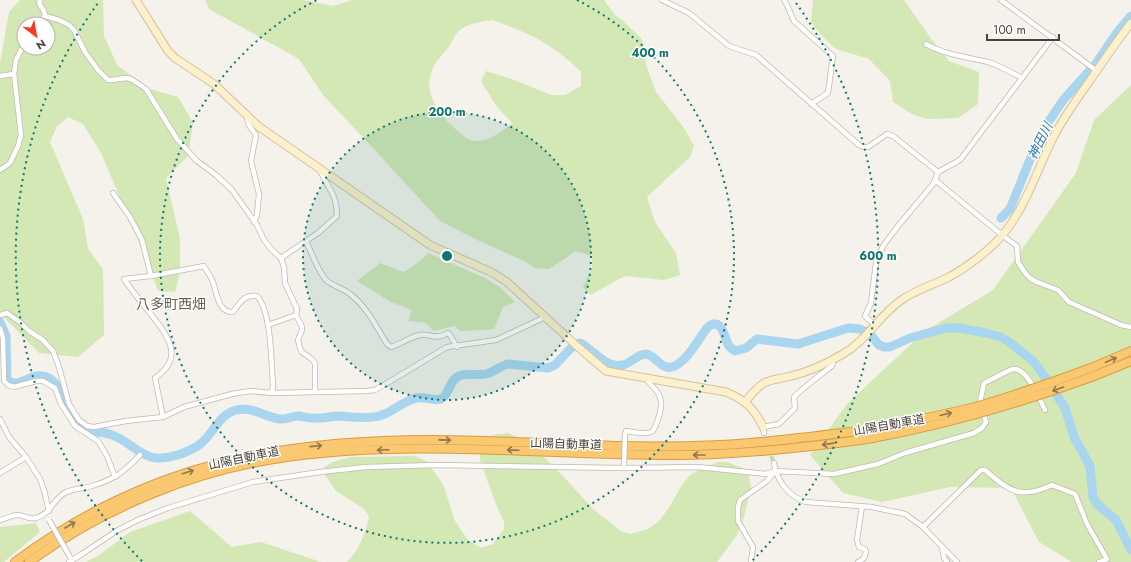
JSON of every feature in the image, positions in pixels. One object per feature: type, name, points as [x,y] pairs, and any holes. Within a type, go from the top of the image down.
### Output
[{"type":"highway","name":"山陽自動車道","points":[[29,562],[65,538],[123,506],[212,473],[250,464],[288,457],[361,450],[429,448],[623,454],[717,455],[761,452],[867,439],[902,433],[978,415],[1036,397],[1093,372],[1131,351]]},
{"type":"highway","name":"山陽自動車道","points":[[14,562],[61,530],[87,515],[149,486],[209,465],[248,456],[287,449],[359,442],[429,440],[616,446],[717,445],[803,438],[867,430],[974,407],[1131,361]]},
{"type":"street","points":[[34,0],[39,2],[45,16]]},
{"type":"street","points":[[136,0],[168,51],[175,58],[214,84],[247,116],[270,135],[430,245],[507,282],[576,345],[606,370],[726,392],[736,396],[753,409],[763,430],[779,424],[795,408],[794,397],[832,366],[833,360]]},
{"type":"street","points":[[662,0],[689,13],[729,46],[756,55],[859,145],[868,147],[879,138],[887,134],[898,140],[938,172]]},
{"type":"street","points":[[784,0],[789,6],[790,13],[794,21],[832,56],[828,93],[811,104]]},
{"type":"street","points":[[1002,0],[1097,71]]},
{"type":"street","points":[[56,19],[69,25],[74,30],[85,52],[98,70],[108,80],[126,78],[131,79],[146,89],[177,139],[197,161],[216,175],[232,190],[254,222],[264,240],[281,258],[284,267],[285,283],[297,309],[296,315],[302,330],[298,340],[300,348],[302,352],[313,360],[315,364],[315,392]]},
{"type":"street","points":[[745,402],[758,388],[772,380],[809,371],[833,360],[851,349],[865,336],[881,317],[901,300],[950,276],[982,255],[1002,235],[1016,214],[1065,116],[1131,23]]},
{"type":"street","points":[[873,327],[865,316],[871,303],[876,263],[883,246],[934,183],[938,172],[960,160],[1052,37]]},
{"type":"street","points":[[926,44],[936,50],[989,62],[1003,67],[1022,78]]},
{"type":"street","points":[[0,170],[10,163],[18,146],[21,135],[14,74],[18,56]]},
{"type":"street","points":[[0,76],[14,74]]},
{"type":"street","points":[[247,116],[248,124],[256,135],[251,161],[259,194],[257,215],[254,222]]},
{"type":"street","points":[[281,258],[318,233],[337,216],[337,204],[335,198],[319,169]]},
{"type":"street","points":[[935,180],[1017,246],[1018,262],[1030,278],[1058,290],[1069,302],[1121,325],[1131,327]]},
{"type":"street","points":[[113,193],[130,217],[142,240],[151,276]]},
{"type":"street","points":[[306,241],[325,279],[331,284],[340,287],[357,300],[369,314],[387,344],[391,347],[420,335],[436,338],[448,333],[457,347]]},
{"type":"street","points":[[163,417],[155,378],[165,370],[170,360],[171,347],[167,335],[124,279],[151,276],[204,266],[212,280],[220,304],[224,310],[233,312],[243,299],[254,295],[257,296],[263,306],[268,326],[273,385],[272,393]]},
{"type":"street","points":[[0,316],[7,314],[21,323],[29,331],[43,340],[53,351],[69,404],[82,423],[87,426],[94,427],[126,421],[163,417],[184,407],[232,394],[250,391],[272,393],[374,390],[447,348],[503,337],[541,319],[544,315]]},
{"type":"street","points":[[268,326],[296,315]]},
{"type":"street","points":[[0,328],[3,338],[4,381],[8,385],[14,387],[43,380],[55,388],[61,404],[75,426],[98,441],[107,456],[115,477]]},
{"type":"street","points":[[44,514],[70,560],[118,530],[140,519],[209,494],[253,482],[275,478],[386,466],[437,465],[698,467],[766,474],[775,471],[834,474],[878,464],[905,453],[974,433],[982,428],[986,422],[980,402],[984,383],[1014,369],[1021,370],[1027,376],[1045,410]]},
{"type":"street","points":[[624,467],[626,431],[644,433],[650,432],[654,430],[656,426],[661,403],[657,392],[646,378]]},
{"type":"street","points":[[0,419],[8,437],[26,457],[40,479],[49,511]]},
{"type":"street","points":[[0,520],[18,515],[36,518],[49,511],[63,494],[71,490],[110,480],[124,471],[140,455]]},
{"type":"street","points":[[0,473],[26,457]]},
{"type":"street","points":[[774,463],[775,471],[786,490],[800,500],[806,502],[862,506],[905,514],[924,527],[957,562]]},
{"type":"street","points":[[924,527],[981,470],[985,470],[1003,486],[1018,492],[1030,493],[1041,491],[1052,486],[1075,494],[1087,524],[1107,559],[1099,562]]},
{"type":"street","points":[[751,562],[753,547],[738,521],[738,507],[740,500],[767,481],[775,471]]},
{"type":"street","points":[[858,562],[864,558],[866,552],[865,549],[859,547],[857,540],[862,506]]},
{"type":"street","points":[[942,546],[944,558],[947,562]]},
{"type":"green space","points":[[20,0],[103,0],[104,36],[117,65],[150,89],[178,97],[193,123],[188,156],[166,178],[180,239],[180,273],[175,292],[158,291],[147,261],[101,153],[83,124],[68,117],[57,126],[50,142],[83,219],[88,249],[103,269],[104,335],[78,357],[39,353],[0,313],[0,63],[9,12]]},
{"type":"green space","points":[[205,0],[303,0],[333,6],[352,0],[604,0],[615,15],[641,38],[645,48],[646,65],[656,92],[684,128],[694,146],[690,157],[647,197],[655,222],[676,253],[680,275],[664,280],[625,276],[590,295],[583,287],[592,268],[592,256],[575,251],[549,269],[535,268],[524,261],[477,240],[440,221],[323,95],[299,59],[209,9]],"holes":[[[492,20],[540,40],[561,54],[581,72],[581,86],[565,95],[551,95],[512,79],[486,71],[481,81],[497,107],[512,123],[491,138],[473,141],[465,137],[446,120],[435,105],[430,88],[432,70],[460,30],[475,23]]]},
{"type":"green space","points":[[813,0],[904,0],[932,40],[949,61],[979,72],[978,104],[958,118],[926,119],[912,114],[893,102],[890,81],[869,59],[836,49],[821,35],[811,22]]},
{"type":"green space","points":[[1131,85],[1131,562],[1072,562],[1039,542],[1011,488],[950,487],[882,502],[843,493],[810,455],[847,404],[925,331],[993,290],[1076,173],[1094,120]]},
{"type":"green space","points":[[428,253],[485,278],[501,288],[515,302],[503,307],[494,329],[461,331],[454,326],[434,331],[426,323],[408,321],[412,310],[391,302],[357,281],[380,263],[404,272],[420,261]]},
{"type":"green space","points":[[508,433],[528,441],[593,509],[621,531],[630,534],[648,529],[659,521],[682,485],[690,475],[699,470],[718,462],[727,462],[748,470],[751,487],[744,517],[737,535],[717,562],[347,562],[355,553],[361,541],[367,528],[369,516],[364,509],[336,491],[322,470],[325,467],[333,462],[350,457],[415,456],[426,461],[443,484],[455,521],[468,540],[481,548],[493,544],[504,529],[504,522],[480,460],[479,447],[491,436]]},
{"type":"green space","points":[[190,511],[232,547],[261,542],[321,562],[85,562],[98,556],[130,532]]},
{"type":"green space","points":[[36,523],[40,532],[4,562],[0,562],[0,527]]},
{"type":"waterway","name":"神田川","points":[[1095,65],[1116,34],[1131,16]]},
{"type":"waterway","name":"神田川","points":[[1001,218],[1010,209],[1031,157],[1049,121],[1064,99],[1090,70]]},
{"type":"waterway","points":[[0,322],[6,336],[7,380],[12,383],[17,383],[37,376],[49,378],[57,387],[66,406],[78,423],[86,429],[92,432],[106,433],[115,436],[145,455],[157,458],[176,456],[199,445],[225,416],[236,410],[248,409],[274,418],[282,419],[298,416],[313,418],[340,416],[360,418],[374,417],[384,414],[417,398],[435,400],[441,399],[444,397],[453,381],[462,375],[486,374],[508,364],[548,368],[555,365],[571,348],[580,343],[600,358],[611,364],[623,365],[640,355],[646,354],[664,366],[670,367],[683,361],[707,328],[716,324],[721,328],[728,345],[735,351],[746,348],[757,339],[798,344],[848,328],[860,329],[869,333],[879,345],[884,347],[890,347],[910,338],[946,328],[959,328],[986,333],[1001,337],[1009,342],[1033,361],[1040,370],[1065,408],[1074,437],[1090,466],[1093,497],[1097,504],[1116,520],[1131,550]]},
{"type":"tunnel","points":[[769,450],[774,463]]},
{"type":"district","name":"八多町西畑","points":[[171,304]]}]
